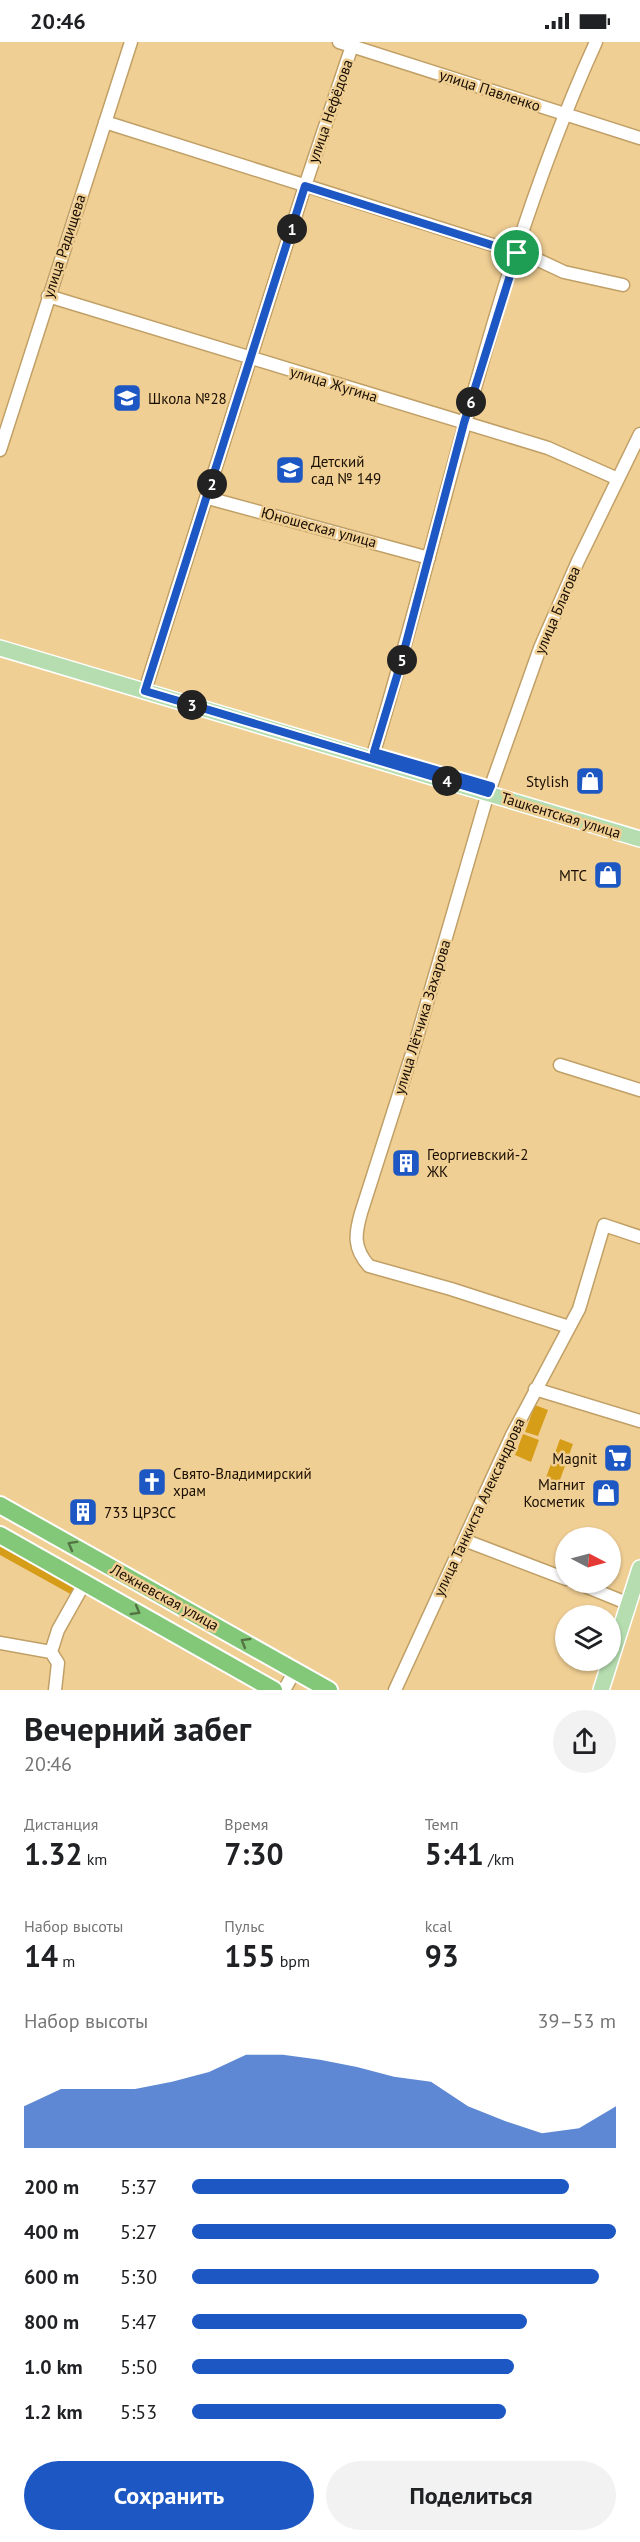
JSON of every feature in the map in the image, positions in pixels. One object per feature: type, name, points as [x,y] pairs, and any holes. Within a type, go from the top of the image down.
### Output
[{"type":"highway","name":"Лежневская улица","points":[[0,1505],[329,1690]]},
{"type":"highway","name":"Лежневская улица","points":[[0,1535],[274,1690]]},
{"type":"main road","name":"Ташкентская улица","points":[[0,640],[146,687],[489,790],[640,839]]},
{"type":"main road","name":"Ташкентская улица","points":[[0,648],[146,687]]},
{"type":"main road","name":"Ташкентская улица","points":[[489,790],[640,831]]},
{"type":"main road","points":[[601,1690],[640,1568]]},
{"type":"street","name":"улица Радищева","points":[[0,450],[131,42]]},
{"type":"street","name":"улица Павленко","points":[[339,42],[640,138]]},
{"type":"street","points":[[373,755],[429,558],[464,423],[517,253],[564,114],[596,42]]},
{"type":"street","name":"улица Нефёдова","points":[[146,687],[208,498],[305,186],[352,46]]},
{"type":"street","points":[[105,122],[517,253],[564,272],[623,285]]},
{"type":"street","name":"улица Жугина","points":[[48,296],[548,448],[618,479]]},
{"type":"street","name":"улица Благова","points":[[489,790],[540,648],[575,568],[640,434]]},
{"type":"street","name":"Юношеская улица","points":[[208,498],[429,558]]},
{"type":"street","name":"улица Лётчика Захарова","points":[[489,790],[415,1044],[361,1213],[355,1241],[360,1256],[369,1266],[451,1289],[569,1327]]},
{"type":"street","points":[[560,1065],[640,1090]]},
{"type":"street","name":"улица Танкиста Александрова","points":[[394,1690],[535,1389],[579,1309],[604,1225],[640,1237]]},
{"type":"street","points":[[535,1389],[640,1421]]},
{"type":"street","points":[[464,1540],[555,1575]]},
{"type":"street","points":[[51,1652],[58,1630],[85,1582]]},
{"type":"street","points":[[602,1593],[629,1604]]},
{"type":"street","points":[[0,1643],[51,1652],[58,1663],[55,1690]]},
{"type":"street","points":[[284,1690],[295,1671]]},
{"type":"shaded area","points":[[535,1405],[548,1410],[538,1436],[525,1432]]},
{"type":"shaded area","points":[[523,1434],[539,1440],[531,1462],[515,1455]]},
{"type":"shaded area","points":[[560,1439],[573,1444],[557,1488],[544,1483]]},
{"type":"shaded area","points":[[0,1545],[78,1590],[74,1596],[0,1555]]},
{"type":"place","name":"Школа №28","points":[[127,398]]},
{"type":"place","name":"Детский сад № 149","points":[[290,470]]},
{"type":"place","name":"Stylish","points":[[590,781]]},
{"type":"place","name":"МТС","points":[[608,875]]},
{"type":"place","name":"Георгиевский-2 ЖК","points":[[406,1163]]},
{"type":"place","name":"Magnit","points":[[618,1458]]},
{"type":"place","name":"Свято-Владимирский храм","points":[[152,1482]]},
{"type":"place","name":"Магнит Косметик","points":[[606,1493]]},
{"type":"place","name":"733 ЦРЗСС","points":[[83,1512]]},
{"type":"route","points":[[305,186],[517,253],[464,423],[400,666],[374,752],[491,786],[488,793],[145,691],[305,186]]}]
